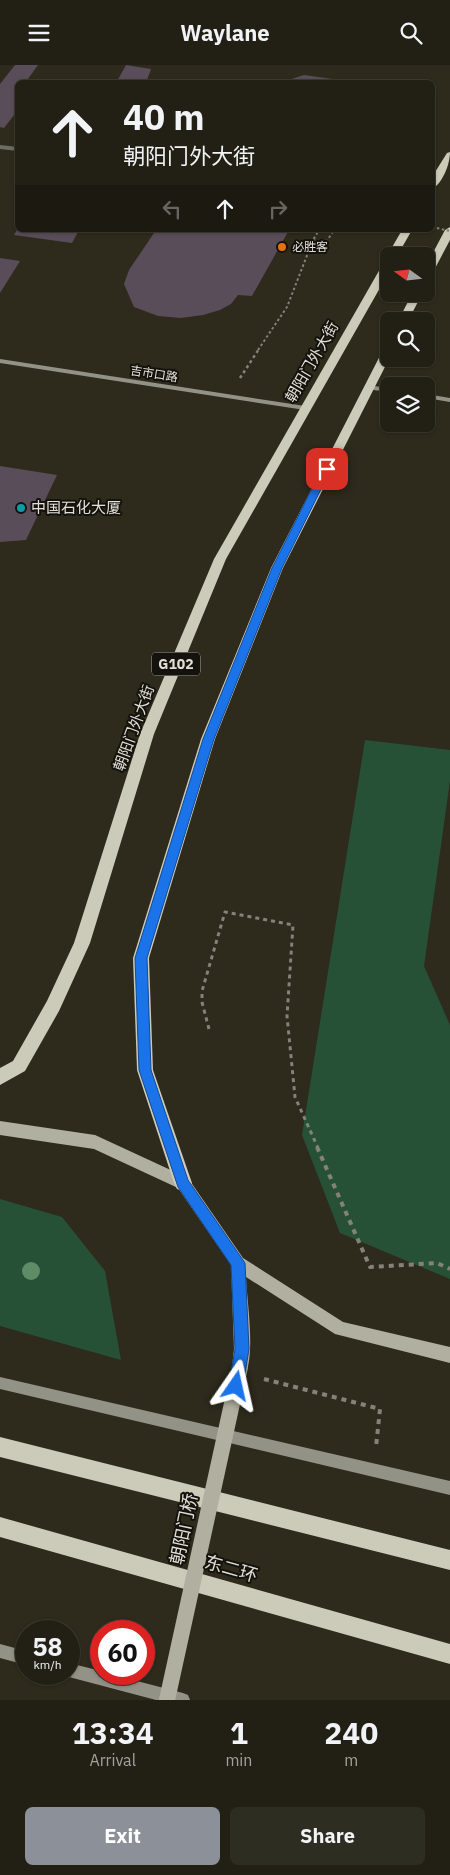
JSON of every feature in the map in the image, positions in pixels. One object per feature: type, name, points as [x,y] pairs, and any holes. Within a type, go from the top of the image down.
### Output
[{"type":"highway","points":[[435,181],[450,155]]},
{"type":"highway","points":[[435,259],[450,230]]},
{"type":"highway","points":[[397,247],[406,232]]},
{"type":"highway","name":"朝阳门外大街","points":[[0,1077],[19,1066],[54,1006],[82,943],[147,734],[220,559],[380,278]]},
{"type":"highway","points":[[183,1183],[145,1070],[141,958],[208,739],[266,595],[277,568],[380,366]]},
{"type":"highway","points":[[0,1447],[450,1559]]},
{"type":"highway","name":"东二环","points":[[0,1527],[450,1653]]},
{"type":"main road","points":[[0,1127],[95,1142],[183,1183],[238,1263],[340,1329],[450,1355]]},
{"type":"main road","name":"朝阳门桥","points":[[167,1700],[247,1372],[242,1349],[238,1263]]},
{"type":"street","points":[[0,147],[15,149]]},
{"type":"street","name":"吉市口路","points":[[0,361],[305,408]]},
{"type":"street","points":[[369,387],[380,389]]},
{"type":"street","points":[[435,398],[450,400]]},
{"type":"street","points":[[0,1383],[450,1488]]},
{"type":"street","points":[[0,1651],[15,1655]]},
{"type":"street","points":[[80,1673],[183,1700]]},
{"type":"path","points":[[435,228],[450,230]]},
{"type":"path","points":[[240,378],[287,307],[318,232]]},
{"type":"path","points":[[313,240],[325,244],[333,232]]},
{"type":"path","points":[[209,1029],[202,1001],[202,991],[225,912],[293,925],[287,1016],[295,1097],[370,1267],[437,1263],[450,1269]]},
{"type":"path","points":[[247,1372],[380,1409],[373,1470]]},
{"type":"green space","points":[[365,740],[450,750],[450,781],[424,966],[450,1025],[450,1279],[340,1233],[302,1135]]},
{"type":"green space","points":[[0,1199],[62,1217],[105,1271],[121,1360],[0,1326]]},
{"type":"building","points":[[15,65],[38,65],[28,79],[42,80],[15,80],[15,114],[4,128],[0,127],[0,84]]},
{"type":"building","points":[[126,65],[151,69],[147,80],[118,80]]},
{"type":"building","points":[[304,75],[340,80],[288,80]]},
{"type":"building","points":[[16,232],[78,232],[72,243],[14,235]]},
{"type":"building","points":[[155,232],[288,232],[252,296],[238,295],[231,304],[220,310],[203,315],[181,318],[158,316],[134,307],[124,284],[129,270]]},
{"type":"building","points":[[0,258],[20,261],[0,293]]},
{"type":"building","name":"中国石化大厦","points":[[0,466],[57,475],[26,540],[0,542]]},
{"type":"place","name":"必胜客","points":[[282,247]]},
{"type":"place","name":"中国石化大厦","points":[[21,508]]},
{"type":"route","points":[[236,1386],[242,1349],[238,1263],[183,1183],[145,1070],[141,958],[208,739],[277,568],[327,469]]}]
